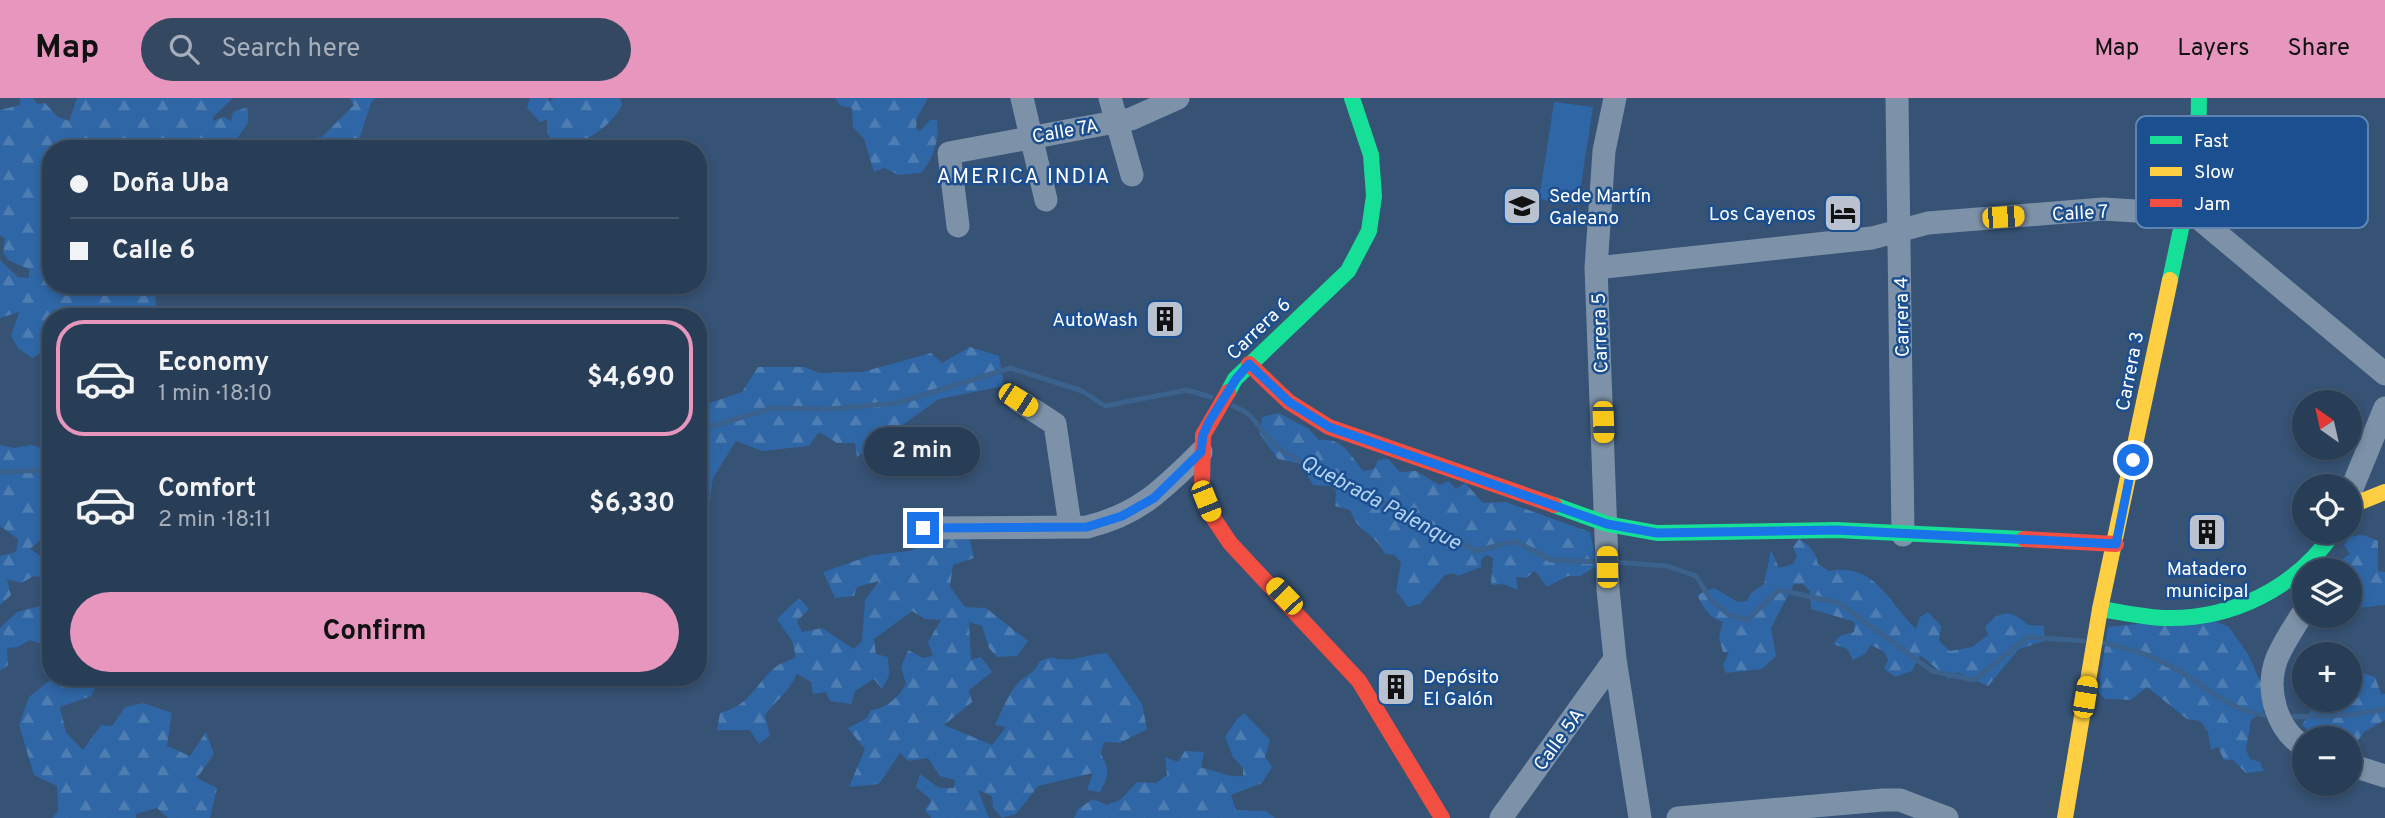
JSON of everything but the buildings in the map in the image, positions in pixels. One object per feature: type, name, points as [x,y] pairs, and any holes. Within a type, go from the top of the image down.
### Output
[{"type":"street","points":[[1021,98],[1046,200]]},
{"type":"street","points":[[1110,98],[1132,175]]},
{"type":"street","name":"Calle 7A","points":[[958,226],[950,153],[1131,119],[1178,98]]},
{"type":"street","name":"Carrera 6","points":[[1352,98],[1371,155],[1374,196],[1369,232],[1348,271],[1236,379],[1203,435],[1202,485],[1220,530],[1359,681],[1442,818]]},
{"type":"street","name":"Carrera 5","points":[[1615,98],[1604,151],[1596,268],[1608,589],[1615,659],[1640,818]]},
{"type":"street","name":"Carrera 4","points":[[1896,98],[1903,536]]},
{"type":"street","name":"Carrera 3","points":[[2199,98],[2199,116]]},
{"type":"street","name":"Calle 7","points":[[1596,268],[1872,237],[1928,223],[2103,209],[2136,211]]},
{"type":"street","name":"Carrera 3","points":[[2065,818],[2100,609],[2116,544],[2181,228]]},
{"type":"street","name":"Calle 7","points":[[2210,228],[2385,374]]},
{"type":"street","points":[[1249,364],[1289,402],[1329,427],[1607,535],[1836,530],[1903,536],[2116,544]]},
{"type":"street","points":[[1018,400],[1055,424],[1070,526]]},
{"type":"street","points":[[2358,474],[2385,408]]},
{"type":"street","points":[[923,528],[1087,527],[1138,508],[1168,486],[1201,452]]},
{"type":"street","points":[[2362,501],[2385,492]]},
{"type":"street","points":[[2100,609],[2166,618],[2230,610],[2275,589],[2296,574],[2325,544]]},
{"type":"street","points":[[2292,736],[2279,722],[2275,703],[2276,660],[2295,628]]},
{"type":"street","name":"Calle 5A","points":[[1501,818],[1615,659]]},
{"type":"street","points":[[2362,769],[2385,776]]},
{"type":"street","points":[[1678,818],[1883,809],[1900,800],[1947,818]]},
{"type":"green space","points":[[20,98],[33,98],[37,104],[45,103],[57,116],[69,121],[77,98],[233,98],[213,117],[213,121],[224,117],[231,121],[233,112],[248,107],[248,123],[236,140],[42,140],[42,294],[156,294],[158,308],[42,308],[42,353],[32,358],[18,348],[11,336],[19,312],[0,318],[0,260],[18,277],[29,278],[29,269],[8,260],[3,253],[5,238],[0,236],[0,110],[20,105]]},
{"type":"green space","points":[[350,98],[382,98],[374,99],[371,103],[359,140],[315,140],[322,137],[354,105]]},
{"type":"green space","points":[[530,98],[548,98],[549,102],[554,98],[620,98],[622,104],[604,127],[584,140],[552,140],[547,133],[547,120],[540,122],[527,108]]},
{"type":"green space","points":[[835,98],[928,98],[917,118],[916,129],[920,131],[930,120],[937,120],[937,134],[932,155],[921,173],[899,175],[884,168],[874,172],[864,139],[853,127],[852,108],[841,106]]},
{"type":"green space","points":[[1554,102],[1593,107],[1578,205],[1539,199]]},
{"type":"green space","points":[[970,347],[999,356],[1004,386],[939,399],[857,457],[855,443],[837,443],[819,432],[809,446],[762,451],[736,441],[713,478],[707,506],[707,404],[742,392],[758,367],[804,367],[820,373],[862,372],[931,353],[942,363]]},
{"type":"green space","points":[[1278,413],[1309,429],[1319,440],[1340,444],[1363,471],[1374,469],[1378,460],[1388,459],[1400,472],[1416,471],[1439,485],[1449,481],[1456,489],[1465,483],[1483,503],[1506,502],[1590,532],[1597,566],[1580,576],[1568,576],[1547,587],[1535,571],[1526,578],[1516,577],[1518,590],[1503,584],[1491,585],[1493,558],[1486,555],[1481,560],[1481,567],[1458,576],[1453,573],[1445,575],[1420,604],[1408,607],[1396,591],[1401,563],[1395,555],[1385,554],[1358,524],[1350,510],[1335,506],[1336,492],[1332,486],[1313,485],[1301,464],[1278,459],[1260,434],[1262,417]]},
{"type":"green space","points":[[0,445],[14,448],[31,445],[42,448],[42,539],[30,549],[42,557],[42,577],[34,576],[21,583],[7,579],[11,595],[0,605],[0,556],[16,552],[18,539],[0,526]]},
{"type":"green space","points":[[946,534],[969,535],[974,558],[953,565],[950,587],[965,607],[986,608],[1028,641],[1017,656],[997,657],[989,648],[982,626],[969,622],[971,660],[981,657],[992,672],[969,690],[972,702],[944,725],[992,745],[1006,727],[995,725],[1009,695],[1040,661],[1051,657],[1072,659],[1107,653],[1142,704],[1147,729],[1120,743],[1104,742],[1101,754],[1107,773],[1100,792],[1087,790],[1093,773],[1038,786],[1016,814],[1002,818],[993,808],[992,796],[978,790],[989,818],[931,818],[925,810],[931,800],[916,787],[920,774],[939,788],[954,788],[955,780],[940,776],[928,758],[908,761],[900,753],[879,784],[849,787],[865,749],[848,728],[867,718],[871,710],[887,705],[899,694],[906,684],[901,667],[908,650],[923,658],[933,656],[928,642],[941,620],[925,619],[912,611],[874,639],[876,654],[888,657],[889,676],[882,689],[874,679],[855,691],[851,704],[830,701],[826,692],[813,694],[811,682],[797,674],[765,715],[770,736],[759,744],[750,730],[717,730],[720,713],[744,701],[773,669],[796,657],[792,641],[777,619],[799,598],[809,609],[797,621],[802,632],[822,628],[854,649],[862,641],[865,600],[879,581],[857,587],[854,596],[835,598],[823,572],[872,555],[910,551]]},
{"type":"green space","points":[[2362,535],[2378,541],[2378,571],[2385,572],[2385,605],[2362,608],[2362,558],[2344,558],[2350,554],[2345,544],[2362,544]]},
{"type":"green space","points":[[1799,539],[1812,549],[1818,564],[1829,571],[1858,572],[1869,578],[1916,629],[1920,617],[1928,612],[1941,626],[1939,641],[1950,651],[1972,647],[1988,635],[1985,627],[1990,621],[2006,614],[2017,616],[2028,625],[2044,626],[2044,641],[2019,649],[1988,686],[1957,672],[1949,679],[1920,655],[1912,671],[1895,677],[1884,669],[1888,659],[1883,651],[1871,645],[1865,654],[1853,660],[1847,649],[1833,644],[1840,636],[1854,632],[1855,622],[1811,609],[1810,591],[1803,584],[1794,584],[1771,628],[1776,656],[1762,669],[1726,673],[1723,665],[1729,652],[1723,652],[1719,637],[1723,622],[1710,615],[1697,595],[1714,588],[1738,602],[1747,601],[1751,593],[1764,584],[1771,550],[1779,568],[1793,564],[1797,556],[1793,547]]},
{"type":"green space","points":[[42,605],[42,644],[30,640],[18,647],[7,648],[8,665],[0,671],[0,628],[17,612]]},
{"type":"green space","points":[[2205,617],[2229,627],[2248,654],[2265,692],[2265,710],[2251,720],[2246,750],[2250,759],[2260,762],[2264,771],[2246,773],[2233,760],[2224,760],[2218,747],[2211,750],[2208,732],[2200,721],[2187,719],[2147,687],[2131,700],[2105,699],[2098,692],[2108,627]]},
{"type":"green space","points":[[2362,673],[2375,677],[2381,694],[2385,694],[2385,720],[2362,735],[2362,726],[2302,725],[2310,712],[2362,712]]},
{"type":"green space","points":[[43,686],[96,686],[91,696],[60,707],[66,733],[83,750],[101,725],[112,726],[125,707],[143,703],[172,713],[167,746],[190,756],[206,732],[214,754],[197,778],[217,788],[210,818],[168,818],[157,808],[136,814],[136,818],[53,818],[58,811],[57,786],[34,775],[19,725],[29,697]]},
{"type":"green space","points":[[1244,713],[1270,740],[1265,757],[1272,767],[1262,783],[1231,795],[1236,810],[1266,811],[1275,818],[1074,818],[1078,809],[1093,799],[1107,805],[1120,800],[1137,782],[1156,783],[1167,775],[1165,757],[1178,762],[1185,751],[1204,752],[1201,768],[1243,776],[1243,768],[1233,757],[1225,737]]},
{"type":"waterway","name":"Quebrada Palenque","points":[[707,427],[773,408],[831,409],[897,403],[1011,368],[1082,391],[1105,406],[1187,390],[1211,397]]},
{"type":"waterway","name":"Quebrada Palenque","points":[[1233,406],[1249,415],[1280,449],[1476,551],[1515,541],[1551,560],[1600,562]]},
{"type":"waterway","name":"Quebrada Palenque","points":[[0,472],[42,470]]},
{"type":"waterway","name":"Quebrada Palenque","points":[[1613,562],[1667,566],[1696,576],[1711,600],[1728,614],[1747,620],[1779,590],[1839,603],[1932,671],[1974,680],[2028,637],[2084,641]]},
{"type":"waterway","name":"Quebrada Palenque","points":[[2104,643],[2159,660],[2233,705],[2257,714],[2272,716]]},
{"type":"waterway","name":"Quebrada Palenque","points":[[2286,717],[2351,715],[2385,709]]},
{"type":"traffic: fast","points":[[1228,392],[1235,379],[1348,271],[1369,231],[1374,196],[1371,155],[1352,98]]},
{"type":"traffic: fast","points":[[2199,98],[2199,116]]},
{"type":"traffic: fast","points":[[2170,280],[2181,228]]},
{"type":"traffic: fast","points":[[1554,505],[1607,524],[1657,533],[1836,530],[2024,539]]},
{"type":"traffic: fast","points":[[2100,609],[2164,618],[2214,613],[2260,597],[2281,584],[2301,569],[2325,544]]},
{"type":"traffic: slow","points":[[2065,818],[2100,609],[2170,280]]},
{"type":"traffic: slow","points":[[2362,501],[2385,492]]},
{"type":"traffic: jam","points":[[1249,364],[1289,402],[1329,427],[1554,505]]},
{"type":"traffic: jam","points":[[1228,392],[1203,435],[1202,485],[1212,516],[1230,543],[1359,681],[1442,818]]},
{"type":"traffic: jam","points":[[2024,539],[2116,544]]},
{"type":"place","name":"Sede Martín Galeano","points":[[1522,206]]},
{"type":"place","name":"Los Cayenos","points":[[1843,213]]},
{"type":"place","name":"AutoWash","points":[[1165,319]]},
{"type":"place","name":"Matadero municipal","points":[[2207,532]]},
{"type":"place","name":"Depósito El Galón","points":[[1396,687]]},
{"type":"district","name":"AMERICA INDIA","points":[[1024,176]]},
{"type":"route","points":[[923,528],[1087,527],[1138,508],[1168,486],[1201,452],[1203,435],[1209,422],[1236,379],[1249,364],[1289,402],[1329,427],[1607,524],[1657,533],[1836,530],[1903,536],[2116,544],[2133,460]]}]
